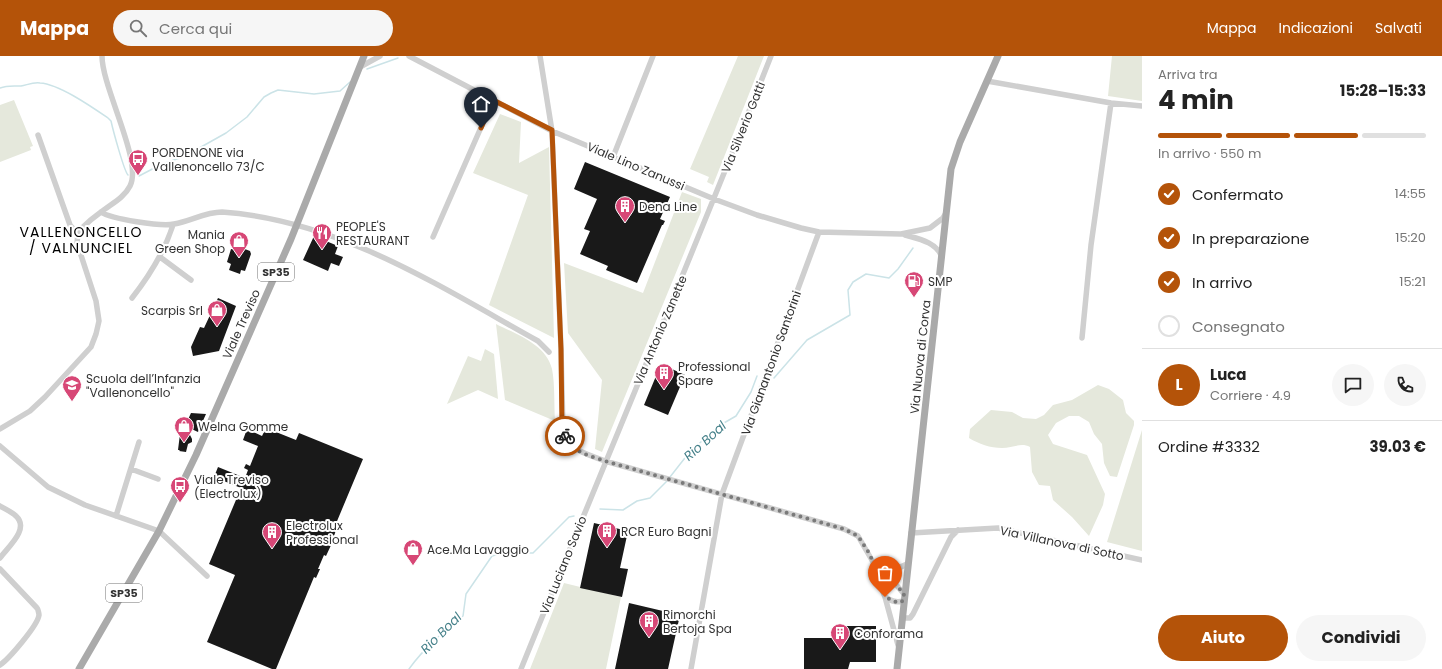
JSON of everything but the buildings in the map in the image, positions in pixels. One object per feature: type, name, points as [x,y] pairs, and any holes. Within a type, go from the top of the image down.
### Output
[{"type":"main road","name":"Viale Treviso","points":[[79,669],[159,531],[196,455],[297,224],[364,56]]},
{"type":"main road","name":"Via Nuova di Corva","points":[[897,669],[907,564],[951,169],[960,142],[998,56]]},
{"type":"street","points":[[0,429],[30,411],[91,348],[99,321],[96,301],[77,243],[78,234],[82,228],[125,193],[132,181],[133,173],[131,157],[105,78],[102,56]]},
{"type":"street","points":[[360,67],[380,56]]},
{"type":"street","name":"Viale Lino Zanussi","points":[[409,56],[552,130],[613,157],[714,199],[758,215],[801,228],[819,232],[901,234],[930,228],[943,218],[947,212]]},
{"type":"street","points":[[540,56],[552,130],[561,349],[562,430],[566,441],[575,449],[605,461],[844,529],[858,536],[873,562],[885,597],[899,647]]},
{"type":"street","points":[[613,157],[653,56]]},
{"type":"street","name":"Via Silverio Gatti","points":[[714,199],[771,56]]},
{"type":"street","points":[[987,81],[1111,103],[1142,106]]},
{"type":"street","points":[[433,237],[493,100]]},
{"type":"street","points":[[1082,338],[1091,244],[1111,103]]},
{"type":"street","points":[[38,135],[70,225],[78,234]]},
{"type":"street","name":"Via Antonio Zanette","points":[[605,461],[714,199]]},
{"type":"street","points":[[101,212],[115,217],[147,223],[173,225],[212,212],[233,213],[297,224],[388,258],[538,341],[549,352]]},
{"type":"street","points":[[132,298],[149,277],[160,257],[173,225]]},
{"type":"street","points":[[930,228],[944,236]]},
{"type":"street","name":"Via Gianantonio Santorini","points":[[691,669],[722,494],[819,232]]},
{"type":"street","name":"Viale Lino Zanussi","points":[[901,234],[928,242],[944,236]]},
{"type":"street","points":[[928,242],[940,252],[942,258]]},
{"type":"street","points":[[160,257],[191,280]]},
{"type":"street","points":[[116,516],[139,442]]},
{"type":"street","points":[[0,446],[48,487],[85,505],[159,531],[207,576]]},
{"type":"street","name":"Via Luciano Savio","points":[[522,669],[605,461]]},
{"type":"street","points":[[131,469],[158,479]]},
{"type":"street","points":[[0,506],[15,514],[21,522],[22,527],[0,558]]},
{"type":"street","name":"Via Villanova di Sotto","points":[[911,533],[998,528],[1142,560]]},
{"type":"street","points":[[902,618],[910,618],[913,614],[951,537],[958,530]]},
{"type":"street","points":[[873,562],[882,568],[890,570],[898,569],[907,564]]},
{"type":"street","points":[[882,568],[904,598],[898,603],[885,597]]},
{"type":"street","points":[[0,569],[37,608],[39,614],[35,624],[20,644],[0,664]]},
{"type":"shaded area","points":[[738,56],[764,56],[713,185],[707,182],[709,177],[690,169]]},
{"type":"shaded area","points":[[1112,56],[1142,56],[1142,101],[1108,96]]},
{"type":"shaded area","points":[[14,100],[33,146],[30,147],[31,150],[0,162],[0,105]]},
{"type":"shaded area","points":[[500,114],[521,122],[519,163],[549,147],[554,338],[489,305],[528,195],[473,173]]},
{"type":"shaded area","points":[[682,192],[701,199],[701,212],[602,452],[595,449],[602,380],[568,333],[564,263],[643,293]]},
{"type":"shaded area","points":[[496,324],[537,346],[549,360],[553,375],[555,421],[505,400]]},
{"type":"shaded area","points":[[485,349],[494,354],[498,399],[478,390],[447,404],[468,356],[481,361]]},
{"type":"shaded area","points":[[1098,385],[1109,389],[1123,400],[1126,413],[1134,421],[1117,477],[1110,476],[1104,463],[1102,444],[1094,434],[1089,422],[1079,416],[1069,416],[1056,423],[1048,435],[1053,444],[1087,455],[1105,494],[1103,505],[1089,536],[1072,517],[1053,500],[1050,486],[1039,485],[1032,472],[1030,447],[1023,445],[1006,448],[993,447],[981,444],[969,438],[970,429],[991,410],[1012,412],[1023,418],[1036,419],[1044,415],[1053,405],[1072,400]]},
{"type":"shaded area","points":[[1142,430],[1142,551],[1107,542]]},
{"type":"shaded area","points":[[564,583],[621,597],[606,669],[530,669]]},
{"type":"waterway","points":[[367,69],[398,58]]},
{"type":"waterway","points":[[139,176],[160,165],[185,156],[226,133],[247,117],[264,97],[271,93],[278,90],[314,94],[340,91],[350,82]]},
{"type":"waterway","points":[[0,88],[35,83],[48,84],[66,92],[101,113],[111,121],[121,159],[128,175]]},
{"type":"waterway","name":"Rio Boal","points":[[774,378],[807,340],[850,315],[848,290],[853,282],[866,274],[889,278],[898,269],[913,248]]},
{"type":"waterway","name":"Rio Boal","points":[[670,477],[688,454],[717,427],[736,416],[751,392],[757,376]]},
{"type":"waterway","name":"Rio Boal","points":[[600,509],[623,510],[637,501],[650,498],[668,480]]},
{"type":"waterway","name":"Rio Boal","points":[[409,669],[427,647],[463,616],[466,594],[492,556],[503,553],[533,553],[569,517],[574,516]]},
{"type":"way so far","points":[[565,436],[566,441],[575,449],[605,461],[844,529],[858,536],[873,562],[882,568],[904,594],[903,601],[898,603],[885,597]]},
{"type":"place","name":"PORDENONE via Vallenoncello 73/C","points":[[138,176]]},
{"type":"place","name":"Dena Line","points":[[625,223]]},
{"type":"place","name":"PEOPLE'S RESTAURANT","points":[[322,250]]},
{"type":"place","name":"Mania Green Shop","points":[[239,258]]},
{"type":"place","name":"SMP","points":[[914,298]]},
{"type":"place","name":"Scarpis Srl","points":[[217,327]]},
{"type":"place","name":"Professional Spare","points":[[664,390]]},
{"type":"place","name":"Scuola dell’Infanzia \"Vallenoncello\"","points":[[72,402]]},
{"type":"place","name":"Welna Gomme","points":[[184,443]]},
{"type":"place","name":"Viale Treviso (Electrolux)","points":[[180,503]]},
{"type":"place","name":"RCR Euro Bagni","points":[[607,548]]},
{"type":"place","name":"Electrolux Professional","points":[[272,549]]},
{"type":"place","name":"Ace.Ma Lavaggio","points":[[413,566]]},
{"type":"place","name":"Rimorchi Bertoja Spa","points":[[649,638]]},
{"type":"place","name":"Conforama","points":[[840,650]]},
{"type":"district","name":"VALLENONCELLO / VALNUNCIEL","points":[[81,240]]},
{"type":"route","points":[[481,128],[493,100],[552,130],[561,349],[562,430],[565,436]]}]
